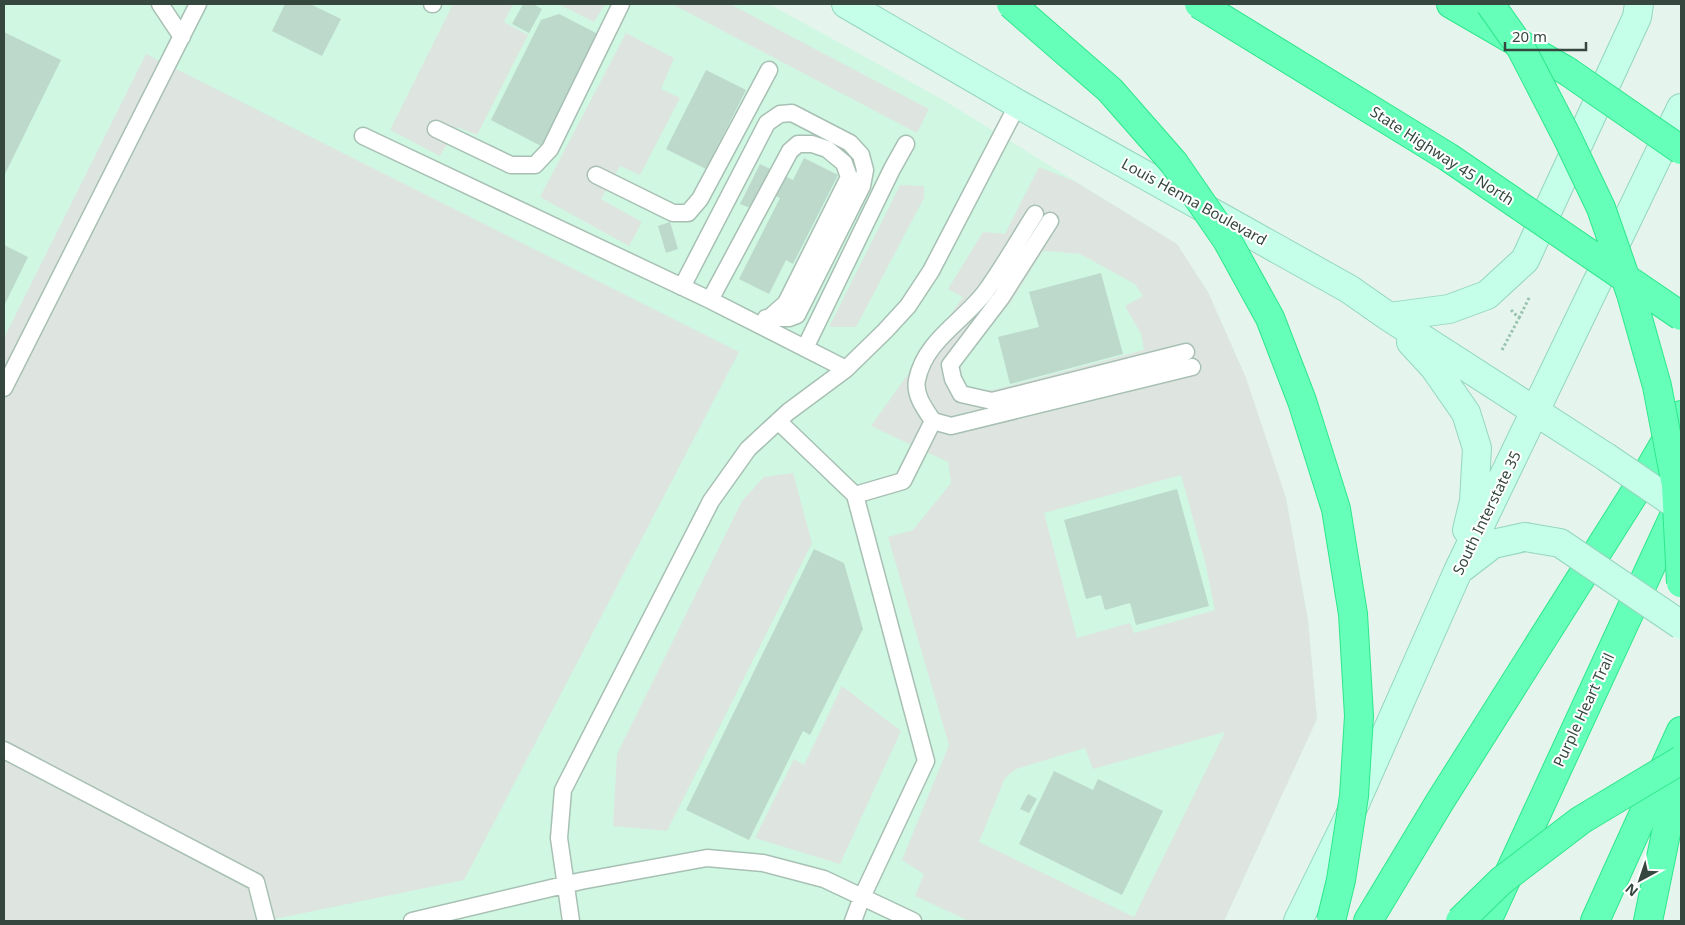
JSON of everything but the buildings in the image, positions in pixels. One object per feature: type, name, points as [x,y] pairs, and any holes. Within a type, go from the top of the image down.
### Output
[{"type":"highway","points":[[1010,4],[1110,90],[1174,163],[1227,240],[1270,318],[1302,401],[1336,509],[1353,614],[1359,706],[1354,796],[1341,880],[1331,921]]},
{"type":"highway","name":"State Highway 45 North","points":[[1198,4],[1448,157],[1681,316]]},
{"type":"highway","points":[[1451,4],[1567,71],[1681,150]]},
{"type":"highway","points":[[1486,4],[1567,71]]},
{"type":"highway","points":[[1490,4],[1521,48],[1567,137],[1601,208],[1631,294],[1657,386],[1676,485],[1681,583]]},
{"type":"highway","points":[[1368,921],[1439,803],[1649,470],[1681,415]]},
{"type":"highway","name":"Purple Heart Trail","points":[[1487,921],[1681,499]]},
{"type":"highway","points":[[1596,921],[1681,732]]},
{"type":"highway","points":[[1648,921],[1673,799],[1681,737]]},
{"type":"highway","points":[[1460,921],[1501,881],[1581,820],[1681,760]]},
{"type":"highway","points":[[1601,921],[1608,894]]},
{"type":"main road","name":"Louis Henna Boulevard","points":[[846,4],[1018,104],[1340,284],[1681,508]]},
{"type":"main road","points":[[1389,317],[1449,309],[1487,295],[1525,260],[1636,17],[1639,4]]},
{"type":"main road","name":"South Interstate 35","points":[[1298,921],[1349,817],[1458,571],[1681,108]]},
{"type":"main road","points":[[1389,317],[1434,367],[1466,413],[1477,448],[1474,501],[1458,571]]},
{"type":"main road","points":[[1458,571],[1493,544],[1525,537],[1560,543],[1681,625]]},
{"type":"lane","points":[[160,4],[182,37]]},
{"type":"lane","points":[[4,388],[198,4]]},
{"type":"lane","points":[[436,129],[511,166],[535,165],[550,149],[621,4]]},
{"type":"lane","points":[[596,175],[673,213],[688,214],[700,199],[769,70]]},
{"type":"lane","points":[[571,921],[558,838],[563,790],[711,501],[748,449],[788,412],[846,370],[908,306],[931,271],[1018,104]]},
{"type":"lane","points":[[682,287],[767,122],[780,114],[792,113],[850,143],[861,155],[865,170],[862,186],[797,315],[789,318],[744,317]]},
{"type":"lane","points":[[363,136],[710,300],[846,370]]},
{"type":"lane","points":[[710,300],[790,151],[798,144],[812,144],[827,149],[844,163],[849,177],[786,303],[769,318]]},
{"type":"lane","points":[[805,348],[906,144]]},
{"type":"lane","points":[[1043,217],[1001,298],[950,365],[953,379],[961,394],[992,401],[1189,359],[951,426],[933,421],[919,400],[916,381],[922,365],[932,348],[985,292],[1043,217]]},
{"type":"lane","points":[[778,421],[854,495],[926,761],[862,897],[853,921]]},
{"type":"lane","points":[[854,495],[903,481],[933,421]]},
{"type":"lane","points":[[4,750],[256,882],[266,921]]},
{"type":"lane","points":[[412,921],[565,885],[707,858],[763,863],[824,879],[913,921]]},
{"type":"path","points":[[1502,350],[1519,318],[1509,307]]},
{"type":"shaded area","points":[[4,4],[769,4],[945,101],[1177,244],[1208,292],[1246,378],[1286,498],[1308,620],[1317,719],[1224,921],[4,921]]},
{"type":"shaded area","points":[[453,4],[513,4],[504,22],[528,35],[477,135],[457,127],[440,156],[390,130]]},
{"type":"shaded area","points":[[559,4],[605,4],[594,22]]},
{"type":"shaded area","points":[[672,4],[730,4],[929,109],[917,133]]},
{"type":"shaded area","points":[[626,33],[674,58],[661,89],[680,98],[640,175],[620,166],[601,199],[642,222],[629,246],[540,197]]},
{"type":"shaded area","points":[[146,54],[739,352],[464,880],[265,921],[4,921],[4,338]]},
{"type":"shaded area","points":[[1039,167],[1074,181],[1177,244],[1208,292],[1246,378],[1286,498],[1308,620],[1317,719],[1224,921],[969,921],[915,896],[924,874],[902,860],[949,745],[888,537],[913,530],[951,483],[948,462],[871,426],[963,297],[948,289],[983,232],[1005,234]],"holes":[[[1042,252],[1080,254],[1135,284],[1143,296],[1125,306],[1141,334],[1144,350],[997,389],[982,391],[969,388],[963,380],[961,368],[963,360],[1011,302]],[[1181,475],[1205,562],[1215,610],[1134,633],[1130,623],[1077,638],[1044,513]],[[1225,732],[1134,917],[979,842],[1005,778],[1016,769],[1085,748],[1093,769]]]},
{"type":"shaded area","points":[[900,185],[924,186],[924,198],[856,327],[829,327]]},
{"type":"shaded area","points":[[793,473],[812,543],[667,831],[613,826],[617,754],[742,501],[764,477]]},
{"type":"shaded area","points":[[842,686],[901,731],[840,864],[755,838],[794,759],[804,765]]}]
